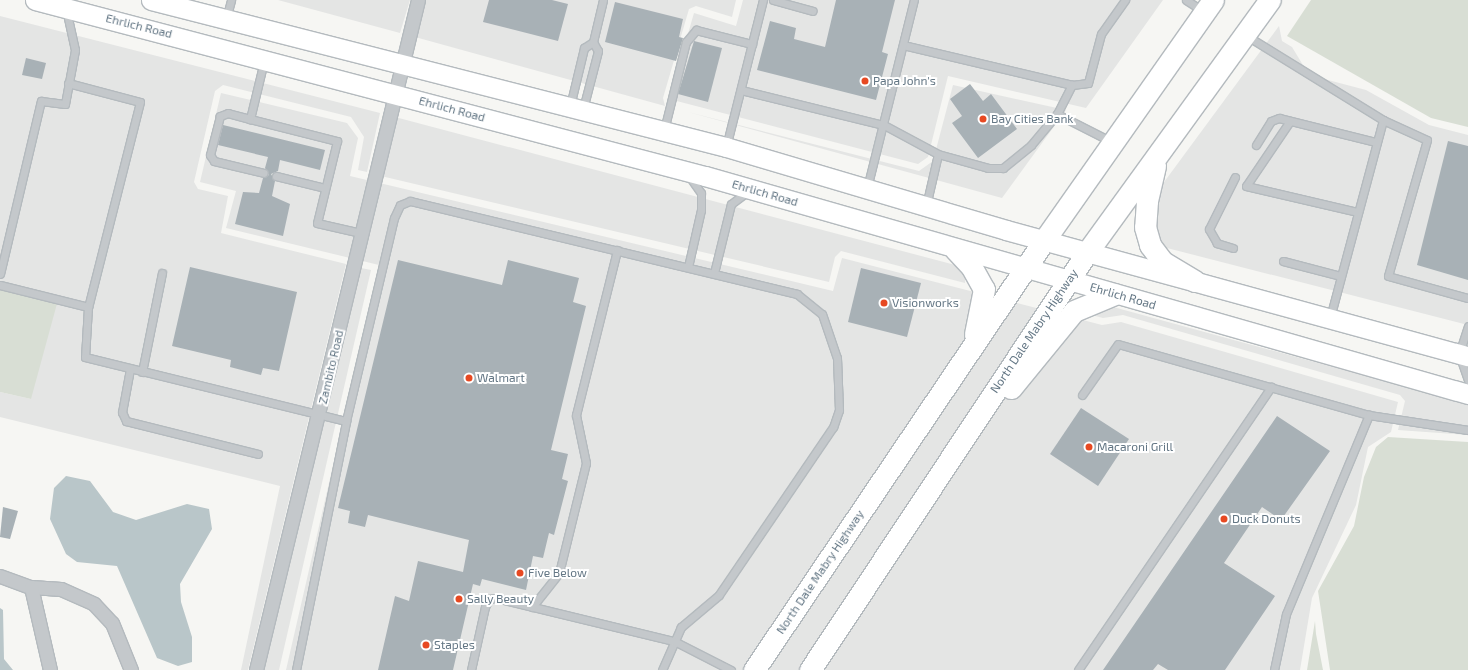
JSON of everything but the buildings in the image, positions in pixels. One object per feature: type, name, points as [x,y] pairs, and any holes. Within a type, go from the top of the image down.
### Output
[{"type":"main road","name":"Ehrlich Road","points":[[35,0],[67,4],[392,93],[681,169],[955,249],[1468,394]]},
{"type":"main road","points":[[151,0],[664,130],[1045,240],[1464,355]]},
{"type":"main road","name":"North Dale Mabry Highway","points":[[810,670],[1088,251],[1247,36],[1270,0]]},
{"type":"main road","name":"North Dale Mabry Highway","points":[[754,670],[1025,269],[1209,6]]},
{"type":"main road","points":[[1157,156],[1146,201],[1146,227],[1150,245],[1163,262],[1195,281]]},
{"type":"main road","points":[[955,249],[971,266],[984,289],[982,308],[969,353]]},
{"type":"main road","points":[[969,430],[992,413],[1069,316],[1085,304],[1115,294]]},
{"type":"street","name":"Zambito Road","points":[[256,670],[320,416],[392,93],[418,0]]},
{"type":"street","points":[[0,576],[31,587],[61,589],[94,604],[112,623],[132,670]]},
{"type":"street","points":[[31,587],[50,670]]},
{"type":"lane","points":[[226,20],[231,0]]},
{"type":"lane","points":[[576,108],[598,51],[593,42],[603,0]]},
{"type":"lane","points":[[726,147],[763,0]]},
{"type":"lane","points":[[773,0],[813,11]]},
{"type":"lane","points":[[867,188],[884,125],[914,0]]},
{"type":"lane","points":[[903,45],[1072,85],[1088,83],[1101,34],[1125,0]]},
{"type":"lane","points":[[1186,0],[1209,6]]},
{"type":"lane","points":[[0,274],[41,101],[65,104],[75,50],[67,4]]},
{"type":"lane","points":[[664,130],[686,42],[696,30],[752,44]]},
{"type":"lane","points":[[1247,36],[1382,120],[1427,140],[1388,276],[1468,298]]},
{"type":"lane","points":[[576,108],[584,48],[593,42]]},
{"type":"lane","points":[[250,119],[265,58]]},
{"type":"lane","points":[[68,83],[140,102],[88,308],[85,357],[320,416],[346,421]]},
{"type":"lane","points":[[741,90],[884,125],[938,154],[988,168],[1003,168],[1031,145],[1057,114],[1072,85]]},
{"type":"lane","points":[[264,173],[214,161],[210,155],[220,116],[228,113],[337,141],[317,223],[361,233]]},
{"type":"lane","points":[[1057,114],[1113,143]]},
{"type":"lane","points":[[1256,145],[1271,121],[1279,118],[1376,142]]},
{"type":"lane","points":[[1330,318],[1382,120]]},
{"type":"lane","points":[[1290,121],[1246,186],[1358,212]]},
{"type":"lane","points":[[926,206],[938,154]]},
{"type":"lane","points":[[681,169],[701,193],[701,210],[688,267]]},
{"type":"lane","points":[[276,176],[326,188]]},
{"type":"lane","points":[[1233,248],[1217,243],[1209,229],[1235,177]]},
{"type":"lane","points":[[714,273],[731,204],[743,193],[761,192]]},
{"type":"lane","points":[[296,670],[346,421],[400,205],[410,201],[797,294],[822,314],[837,358],[839,410],[833,427],[719,595],[686,621],[674,641],[662,670]]},
{"type":"lane","points":[[532,607],[559,573],[586,463],[576,415],[617,250]]},
{"type":"lane","points":[[1283,261],[1341,276]]},
{"type":"lane","points":[[142,372],[162,272]]},
{"type":"lane","points":[[0,285],[88,308]]},
{"type":"lane","points":[[1468,326],[1464,355],[1468,380]]},
{"type":"lane","points":[[1082,395],[1118,344],[1369,415],[1468,430]]},
{"type":"lane","points":[[130,369],[122,412],[126,421],[258,454]]},
{"type":"lane","points":[[1078,670],[1271,387]]},
{"type":"lane","points":[[1274,670],[1286,614],[1369,415]]},
{"type":"lane","points":[[471,670],[489,599],[532,607],[674,641],[731,670]]},
{"type":"shaded area","points":[[278,0],[410,0],[400,33]]},
{"type":"shaded area","points":[[426,0],[736,0],[732,17],[696,6],[689,9],[663,98],[665,106],[415,37]]},
{"type":"shaded area","points":[[743,0],[1163,0],[1086,108],[948,76],[928,157],[918,164],[669,99],[694,13],[736,26]]},
{"type":"shaded area","points":[[1311,0],[1468,0],[1468,127],[1431,118],[1287,36]]},
{"type":"shaded area","points":[[0,16],[380,113],[367,172],[358,170],[364,137],[351,117],[223,85],[215,91],[194,182],[198,189],[228,196],[221,233],[346,264],[248,670],[241,670],[280,486],[0,417],[0,392],[31,399],[0,285]]},
{"type":"shaded area","points":[[1279,26],[1282,41],[1292,47],[1309,75],[1366,90],[1429,125],[1468,135],[1468,325],[1163,247],[1157,240],[1153,225],[1156,193]]},
{"type":"shaded area","points":[[953,85],[1066,110],[1002,198],[688,112],[919,171],[933,161]]},
{"type":"shaded area","points":[[221,93],[347,123],[358,138],[350,176],[833,291],[842,258],[1102,325],[1121,322],[1398,402],[1391,432],[1368,447],[1356,505],[1312,598],[1300,670],[286,670],[379,265],[226,228],[236,191],[200,182]]},
{"type":"shaded area","points":[[395,117],[959,266],[965,272],[965,283],[841,251],[835,257],[829,282],[381,176]]},
{"type":"shaded area","points":[[361,268],[371,270],[279,670],[264,670]]},
{"type":"shaded area","points":[[0,285],[58,300],[31,399],[0,392]]},
{"type":"shaded area","points":[[1106,305],[1468,404],[1468,435],[1398,430],[1405,401],[1400,395],[1123,315],[1103,318],[1084,313]]},
{"type":"shaded area","points":[[1388,437],[1468,442],[1468,670],[1330,670],[1318,591],[1354,526],[1364,477],[1376,447]]},
{"type":"shaded area","points":[[66,476],[90,481],[113,512],[136,520],[187,504],[209,509],[212,529],[180,584],[181,602],[192,637],[192,662],[178,666],[157,658],[117,566],[77,562],[66,554],[50,519],[54,488]]},
{"type":"shaded area","points":[[0,608],[3,610],[4,659],[13,670],[0,670]]},
{"type":"shaded area","points":[[1315,621],[1323,670],[1307,670]]},
{"type":"place","name":"Papa John's","points":[[865,81]]},
{"type":"place","name":"Bay Cities Bank","points":[[983,119]]},
{"type":"place","name":"Visionworks","points":[[884,303]]},
{"type":"place","name":"Walmart","points":[[469,378]]},
{"type":"place","name":"Macaroni Grill","points":[[1089,447]]},
{"type":"place","name":"Duck Donuts","points":[[1224,519]]},
{"type":"place","name":"Five Below","points":[[520,573]]},
{"type":"place","name":"Sally Beauty","points":[[459,599]]},
{"type":"place","name":"Staples","points":[[426,645]]}]
